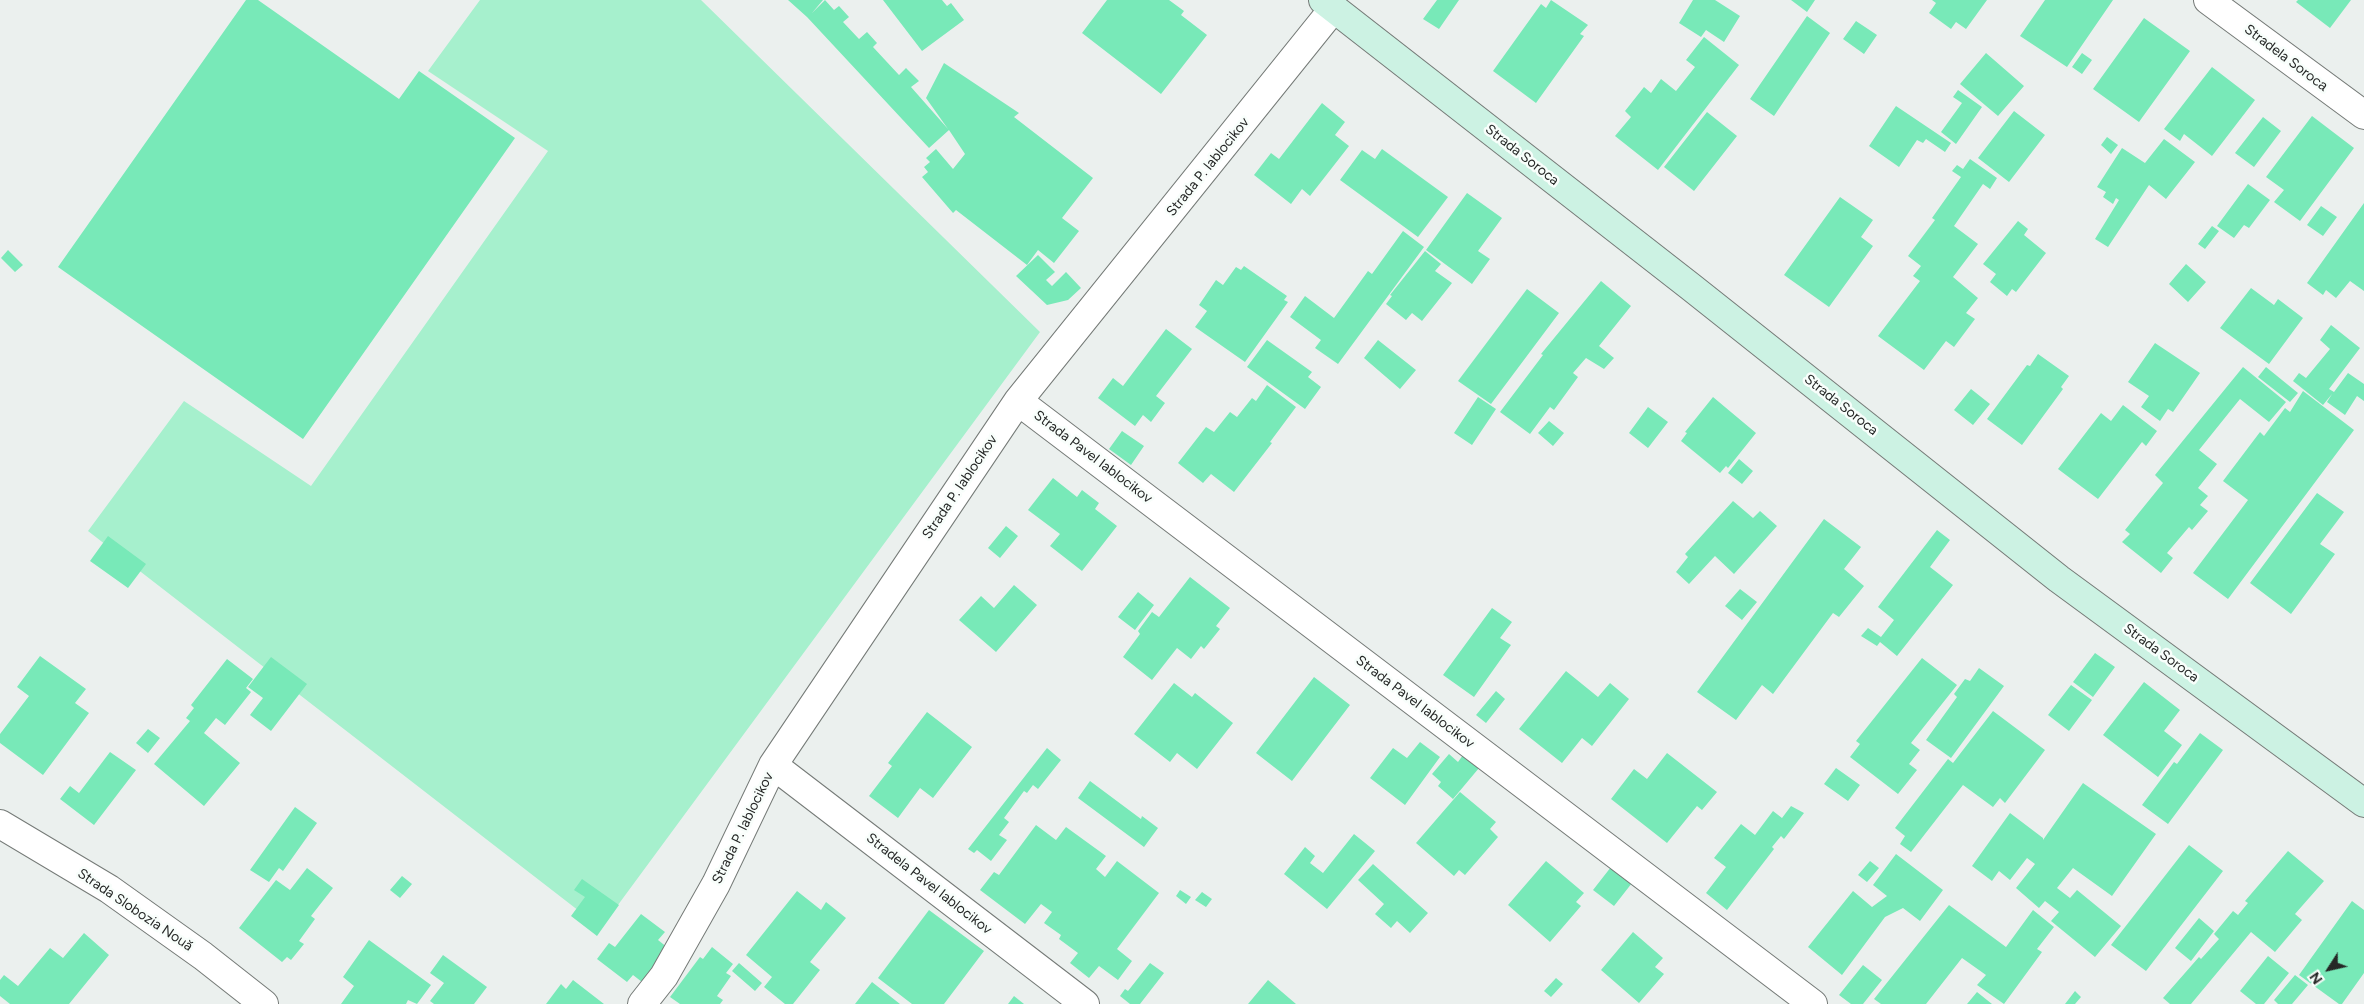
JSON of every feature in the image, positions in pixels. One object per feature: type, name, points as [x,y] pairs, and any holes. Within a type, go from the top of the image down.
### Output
[{"type":"street","name":"Stradela Sorocа","points":[[2208,0],[2364,115]]},
{"type":"street","name":"Strada P. Iablocikov","points":[[642,1004],[664,976],[716,884],[774,765],[1018,401],[1329,4]]},
{"type":"street","name":"Strada Soroca","points":[[1329,4],[1683,280],[2059,579],[2364,803]]},
{"type":"street","name":"Strada Pavel Iablocikov","points":[[1018,401],[1812,1004]]},
{"type":"street","name":"Stradela Pavel Iablocikov","points":[[774,765],[1085,1004]]},
{"type":"street","name":"Strada Slobozia Nouă","points":[[0,824],[109,889],[203,956],[264,1004]]},
{"type":"green space","points":[[480,0],[701,0],[1040,332],[601,928],[88,531],[184,401],[311,486],[548,151],[428,71]]},
{"type":"building","points":[[246,0],[258,0],[399,99],[419,71],[515,138],[303,439],[58,267]]},
{"type":"building","points":[[788,0],[823,0],[812,13],[825,0],[834,10],[839,6],[849,17],[843,22],[859,39],[867,32],[877,43],[873,47],[899,75],[906,68],[919,81],[911,87],[948,129],[926,98],[944,63],[1019,113],[1014,117],[1093,178],[1062,218],[1079,231],[1054,263],[1038,250],[1027,265],[956,210],[953,213],[922,177],[928,172],[924,167],[930,162],[926,158],[936,149],[953,169],[965,154],[949,130],[929,148],[807,17]]},
{"type":"building","points":[[883,0],[942,0],[947,6],[951,3],[964,20],[922,51]]},
{"type":"building","points":[[1107,0],[1169,0],[1184,11],[1181,15],[1207,35],[1161,94],[1082,33]]},
{"type":"building","points":[[1437,0],[1459,0],[1439,29],[1423,19]]},
{"type":"building","points":[[1551,0],[1588,25],[1580,34],[1584,36],[1536,103],[1493,71],[1541,4],[1546,8]]},
{"type":"building","points":[[1693,0],[1715,0],[1740,16],[1724,42],[1706,30],[1701,37],[1679,23]]},
{"type":"building","points":[[1791,0],[1815,0],[1807,12]]},
{"type":"building","points":[[1932,0],[1987,0],[1966,29],[1956,22],[1951,29],[1929,13],[1936,3]]},
{"type":"building","points":[[2045,0],[2113,0],[2067,67],[2020,36]]},
{"type":"building","points":[[2298,0],[2351,0],[2330,28],[2296,2]]},
{"type":"building","points":[[1807,16],[1830,33],[1774,116],[1750,99]]},
{"type":"building","points":[[2144,18],[2190,51],[2139,122],[2093,89]]},
{"type":"building","points":[[1856,21],[1877,35],[1864,54],[1843,39]]},
{"type":"building","points":[[1704,37],[1739,65],[1658,170],[1615,136],[1631,117],[1625,111],[1644,87],[1651,93],[1661,79],[1676,91],[1695,67],[1686,60]]},
{"type":"building","points":[[1986,53],[2024,86],[1998,116],[1960,84]]},
{"type":"building","points":[[2082,53],[2092,60],[2082,74],[2072,67]]},
{"type":"building","points":[[2212,67],[2255,100],[2212,156],[2184,134],[2180,141],[2164,129]]},
{"type":"building","points":[[1958,90],[1982,107],[1956,144],[1941,132],[1962,103],[1953,97]]},
{"type":"building","points":[[1322,103],[1345,122],[1335,135],[1349,146],[1310,196],[1302,189],[1291,204],[1254,175],[1271,153],[1279,159]]},
{"type":"building","points":[[1896,106],[1951,143],[1945,152],[1926,139],[1923,143],[1917,140],[1899,167],[1869,146]]},
{"type":"building","points":[[2014,111],[2045,135],[2009,182],[1978,158]]},
{"type":"building","points":[[1707,112],[1737,136],[1694,191],[1664,167]]},
{"type":"building","points":[[2312,116],[2354,148],[2300,221],[2274,202],[2284,190],[2266,177]]},
{"type":"building","points":[[2263,117],[2281,131],[2254,167],[2235,153]]},
{"type":"building","points":[[2107,137],[2118,145],[2111,154],[2101,145]]},
{"type":"building","points":[[2164,139],[2195,162],[2166,199],[2149,185],[2108,247],[2095,239],[2119,200],[2116,198],[2113,204],[2103,197],[2106,192],[2097,187],[2122,148],[2145,163]]},
{"type":"building","points":[[1382,149],[1448,197],[1418,237],[1340,180],[1362,150],[1375,159]]},
{"type":"building","points":[[1970,159],[1997,178],[1990,189],[1983,184],[1954,226],[1978,244],[1953,277],[1978,298],[1966,313],[1975,319],[1954,347],[1946,341],[1924,370],[1878,336],[1920,281],[1913,276],[1921,266],[1908,256],[1935,220],[1932,218],[1961,177],[1952,171],[1957,165],[1963,169]]},
{"type":"building","points":[[2248,184],[2270,200],[2249,228],[2244,225],[2234,238],[2217,226]]},
{"type":"building","points":[[1467,193],[1502,218],[1478,251],[1490,259],[1472,284],[1426,250]]},
{"type":"building","points":[[1840,197],[1873,220],[1861,237],[1873,246],[1829,307],[1784,275]]},
{"type":"building","points":[[2364,203],[2364,291],[2350,281],[2336,298],[2326,290],[2323,295],[2307,283]]},
{"type":"building","points":[[2321,206],[2337,217],[2323,236],[2307,225]]},
{"type":"building","points":[[2018,221],[2028,229],[2024,235],[2046,253],[2016,292],[2012,289],[2007,296],[1990,282],[1996,274],[1983,264]]},
{"type":"building","points":[[2212,226],[2219,231],[2205,249],[2198,244]]},
{"type":"building","points":[[1403,231],[1424,247],[1338,364],[1315,348],[1321,340],[1290,317],[1305,296],[1334,318],[1368,271],[1372,274]]},
{"type":"building","points":[[8,250],[23,265],[15,272],[1,258]]},
{"type":"building","points":[[1425,251],[1441,264],[1435,271],[1452,283],[1422,321],[1412,313],[1406,320],[1386,304],[1392,296],[1390,295]]},
{"type":"building","points":[[1038,255],[1055,272],[1046,280],[1052,286],[1066,272],[1081,288],[1068,300],[1047,305],[1016,276]]},
{"type":"building","points":[[2186,264],[2206,282],[2188,302],[2169,284]]},
{"type":"building","points":[[1244,266],[1287,296],[1284,300],[1288,302],[1245,362],[1195,327],[1207,311],[1199,305],[1216,280],[1223,285],[1236,267],[1241,270]]},
{"type":"building","points":[[1601,281],[1631,306],[1599,346],[1614,358],[1604,369],[1586,358],[1573,373],[1578,377],[1554,410],[1550,407],[1530,434],[1500,412],[1543,355],[1541,354]]},
{"type":"building","points":[[2251,288],[2274,305],[2278,299],[2303,318],[2269,364],[2220,328]]},
{"type":"building","points":[[1527,289],[1559,313],[1491,404],[1458,381]]},
{"type":"building","points":[[2331,325],[2360,348],[2329,389],[2334,392],[2348,373],[2364,384],[2364,401],[2357,396],[2345,415],[2327,402],[2332,394],[2323,405],[2293,381],[2299,373],[2306,378],[2330,349],[2320,340]]},
{"type":"building","points":[[1166,329],[1192,349],[1156,396],[1165,403],[1151,422],[1143,415],[1135,426],[1098,398],[1113,378],[1123,386]]},
{"type":"building","points":[[1267,340],[1312,372],[1308,377],[1321,387],[1305,409],[1247,367]]},
{"type":"building","points":[[1378,340],[1416,370],[1400,389],[1364,358]]},
{"type":"building","points":[[2155,343],[2200,373],[2173,412],[2168,409],[2160,421],[2141,407],[2149,396],[2128,382]]},
{"type":"building","points":[[2038,354],[2069,376],[2061,387],[2063,389],[2022,445],[1987,419],[2027,365],[2030,366]]},
{"type":"building","points":[[2243,367],[2286,402],[2269,422],[2240,399],[2199,450],[2217,464],[2198,488],[2208,496],[2200,505],[2208,511],[2192,530],[2189,527],[2167,553],[2173,558],[2161,573],[2122,542],[2130,534],[2125,530],[2163,483],[2155,475]]},
{"type":"building","points":[[2266,367],[2298,393],[2290,402],[2258,377]]},
{"type":"building","points":[[1267,385],[1296,407],[1270,442],[1272,443],[1234,492],[1211,474],[1203,483],[1178,463],[1206,427],[1214,432],[1230,412],[1237,417],[1252,398],[1256,401]]},
{"type":"building","points":[[1971,389],[1990,404],[1973,425],[1954,410]]},
{"type":"building","points":[[2303,391],[2354,430],[2228,599],[2193,573],[2248,500],[2223,481],[2260,432],[2264,436],[2285,408],[2290,412]]},
{"type":"building","points":[[1478,397],[1496,409],[1472,445],[1454,433]]},
{"type":"building","points":[[1713,397],[1756,433],[1728,468],[1726,466],[1720,473],[1681,441],[1687,433],[1685,432]]},
{"type":"building","points":[[2123,405],[2157,431],[2146,446],[2142,442],[2098,499],[2058,469],[2101,413],[2111,421]]},
{"type":"building","points":[[1648,407],[1668,422],[1648,448],[1629,433]]},
{"type":"building","points":[[1549,421],[1564,433],[1553,446],[1538,433]]},
{"type":"building","points":[[1122,431],[1144,446],[1131,465],[1109,449]]},
{"type":"building","points":[[1739,459],[1753,471],[1742,484],[1728,473]]},
{"type":"building","points":[[1053,478],[1077,497],[1082,490],[1099,503],[1095,509],[1117,526],[1082,571],[1050,546],[1060,534],[1028,510]]},
{"type":"building","points":[[2317,493],[2344,512],[2320,544],[2335,554],[2291,614],[2250,583]]},
{"type":"building","points":[[1733,501],[1753,518],[1760,511],[1777,526],[1734,574],[1715,556],[1689,584],[1676,572],[1688,557],[1685,554]]},
{"type":"building","points":[[1824,519],[1861,547],[1844,569],[1864,586],[1839,617],[1833,613],[1773,694],[1762,685],[1736,720],[1697,692]]},
{"type":"building","points":[[1006,526],[1018,536],[1000,558],[988,548]]},
{"type":"building","points":[[1937,530],[1950,540],[1930,567],[1953,585],[1897,656],[1880,642],[1877,646],[1861,636],[1868,628],[1881,637],[1894,620],[1878,607]]},
{"type":"building","points":[[108,536],[146,564],[128,588],[90,561]]},
{"type":"building","points":[[1190,577],[1230,608],[1216,626],[1220,629],[1204,649],[1201,646],[1191,659],[1177,648],[1152,680],[1123,657],[1140,634],[1138,631],[1152,612],[1159,617]]},
{"type":"building","points":[[1014,585],[1037,605],[996,652],[959,620],[981,596],[994,608]]},
{"type":"building","points":[[1740,589],[1757,602],[1742,620],[1725,606]]},
{"type":"building","points":[[1138,592],[1154,605],[1135,630],[1118,617]]},
{"type":"building","points":[[1492,608],[1512,622],[1500,638],[1511,645],[1474,697],[1443,675]]},
{"type":"building","points":[[2095,653],[2115,667],[2093,697],[2073,682]]},
{"type":"building","points":[[40,656],[86,689],[75,703],[89,713],[43,775],[0,743],[0,734],[29,696],[17,687]]},
{"type":"building","points":[[271,657],[307,684],[271,731],[250,715],[263,698],[248,687]]},
{"type":"building","points":[[1922,658],[1957,685],[1911,743],[1920,750],[1909,764],[1917,770],[1898,794],[1850,757],[1860,744],[1856,741]]},
{"type":"building","points":[[227,659],[253,679],[246,688],[251,692],[225,725],[216,718],[204,733],[240,763],[204,806],[154,764],[190,721],[186,718],[194,708],[191,705]]},
{"type":"building","points":[[1979,668],[2004,686],[1951,758],[1926,740],[1957,697],[1954,694],[1965,679],[1970,681]]},
{"type":"building","points":[[1566,671],[1598,697],[1610,683],[1629,699],[1592,746],[1582,738],[1562,763],[1519,729]]},
{"type":"building","points":[[1314,677],[1350,705],[1292,781],[1256,753]]},
{"type":"building","points":[[2144,682],[2180,710],[2164,731],[2182,745],[2158,777],[2103,735]]},
{"type":"building","points":[[1174,683],[1192,697],[1195,693],[1233,723],[1197,769],[1177,753],[1170,762],[1134,734]]},
{"type":"building","points":[[2071,685],[2092,700],[2069,731],[2048,715]]},
{"type":"building","points":[[1496,691],[1505,699],[1486,723],[1476,715]]},
{"type":"building","points":[[1993,711],[2045,750],[2005,803],[2000,798],[1993,807],[1963,785],[1911,852],[1900,844],[1905,836],[1895,828],[1948,759],[1953,763]]},
{"type":"building","points":[[927,712],[972,747],[933,798],[920,788],[898,818],[869,796],[892,766],[888,763]]},
{"type":"building","points":[[148,729],[160,738],[148,753],[136,743]]},
{"type":"building","points":[[2200,733],[2223,750],[2168,824],[2142,805],[2174,762],[2177,764]]},
{"type":"building","points":[[1420,742],[1440,757],[1405,805],[1370,778],[1393,748],[1407,758]]},
{"type":"building","points":[[1047,748],[1061,760],[1038,789],[1033,785],[1027,793],[1024,791],[1004,818],[1009,822],[999,835],[1007,840],[991,861],[977,850],[974,853],[968,849]]},
{"type":"building","points":[[110,752],[136,770],[94,825],[60,799],[70,786],[79,793]]},
{"type":"building","points":[[1667,753],[1717,792],[1702,810],[1697,806],[1667,843],[1611,799],[1634,769],[1647,779]]},
{"type":"building","points":[[1449,754],[1458,762],[1463,755],[1479,768],[1453,799],[1438,786],[1441,782],[1432,774]]},
{"type":"building","points":[[1836,768],[1860,785],[1848,801],[1824,784]]},
{"type":"building","points":[[1090,781],[1141,819],[1142,816],[1158,828],[1144,847],[1078,798]]},
{"type":"building","points":[[2083,783],[2156,834],[2112,896],[2073,868],[2057,888],[2070,898],[2077,890],[2121,926],[2095,957],[2051,921],[2059,912],[2045,901],[2039,908],[2016,888],[2035,864],[2027,858],[2010,880],[1999,871],[1992,881],[1972,866],[2010,813],[2043,838],[2043,840]]},
{"type":"building","points":[[1460,792],[1496,822],[1490,829],[1498,837],[1465,875],[1459,870],[1454,876],[1416,843]]},
{"type":"building","points":[[1791,806],[1804,813],[1784,839],[1781,836],[1772,847],[1774,849],[1727,910],[1706,893],[1726,867],[1714,858],[1741,824],[1755,835],[1773,811],[1782,818]]},
{"type":"building","points":[[295,807],[317,823],[283,871],[279,868],[269,882],[250,870]]},
{"type":"building","points":[[1036,825],[1056,840],[1066,827],[1106,856],[1096,869],[1105,877],[1117,861],[1159,893],[1117,949],[1132,961],[1118,980],[1099,966],[1089,978],[1070,963],[1078,953],[1059,939],[1061,935],[1044,923],[1052,912],[1041,904],[1025,924],[980,890],[994,872],[999,875]]},
{"type":"building","points":[[1354,834],[1375,851],[1327,909],[1284,874],[1305,847],[1315,856],[1310,863],[1323,873]]},
{"type":"building","points":[[2189,845],[2223,871],[2146,971],[2111,945]]},
{"type":"building","points":[[2288,851],[2324,881],[2295,914],[2302,920],[2275,952],[2251,932],[2191,1004],[2170,1004],[2163,998],[2199,957],[2201,959],[2219,939],[2214,934],[2233,911],[2238,915],[2248,903],[2245,901]]},
{"type":"building","points":[[1896,854],[1943,890],[1920,921],[1903,908],[1885,917],[1842,975],[1808,947],[1853,891],[1872,907],[1887,896],[1873,885]]},
{"type":"building","points":[[1546,861],[1584,893],[1576,902],[1581,906],[1550,942],[1508,905]]},
{"type":"building","points":[[1870,861],[1879,868],[1867,882],[1858,875]]},
{"type":"building","points":[[1373,864],[1428,913],[1410,933],[1397,921],[1391,928],[1375,914],[1384,904],[1358,880]]},
{"type":"building","points":[[1611,867],[1632,883],[1614,906],[1593,890]]},
{"type":"building","points":[[307,868],[333,888],[311,916],[315,919],[299,941],[304,944],[291,960],[287,957],[282,962],[239,928],[276,880],[290,890]]},
{"type":"building","points":[[402,876],[412,884],[400,898],[390,890]]},
{"type":"building","points":[[582,879],[619,905],[597,936],[571,916],[585,897],[574,890]]},
{"type":"building","points":[[1180,890],[1191,897],[1186,904],[1176,896]]},
{"type":"building","points":[[797,891],[821,910],[826,902],[846,918],[810,962],[820,970],[793,1004],[785,1004],[764,987],[772,977],[746,955]]},
{"type":"building","points":[[1202,892],[1212,899],[1206,907],[1195,900]]},
{"type":"building","points":[[2352,901],[2364,910],[2364,973],[2342,1004],[2339,1004],[2299,975]]},
{"type":"building","points":[[1949,905],[2006,947],[2033,910],[2054,927],[2037,949],[2042,952],[2004,1004],[1977,985],[1986,975],[1962,958],[1926,1004],[1881,1004],[1874,999]]},
{"type":"building","points":[[929,910],[984,951],[944,1004],[912,1004],[878,978]]},
{"type":"building","points":[[641,914],[665,932],[658,940],[668,948],[642,982],[633,975],[627,982],[597,959],[609,943],[615,947]]},
{"type":"building","points":[[2199,918],[2214,931],[2191,961],[2175,948]]},
{"type":"building","points":[[1633,932],[1663,958],[1655,967],[1664,974],[1639,1003],[1601,970]]},
{"type":"building","points":[[84,933],[109,955],[69,1004],[10,1004],[0,996],[0,980],[4,975],[18,986],[50,948],[63,958]]},
{"type":"building","points":[[369,940],[431,985],[417,1004],[408,1000],[406,1004],[341,1004],[354,986],[343,977]]},
{"type":"building","points":[[712,947],[733,964],[726,973],[731,976],[717,996],[723,1000],[720,1004],[680,1004],[670,997],[700,957],[703,959]]},
{"type":"building","points":[[443,955],[487,987],[474,1004],[434,1004],[430,1001],[444,983],[430,973]]},
{"type":"building","points":[[2268,956],[2289,973],[2264,1004],[2256,1004],[2240,991]]},
{"type":"building","points":[[739,963],[762,983],[755,991],[732,971]]},
{"type":"building","points":[[1150,963],[1164,973],[1140,1004],[1130,1004],[1120,996],[1125,989],[1128,991]]},
{"type":"building","points":[[1863,965],[1882,980],[1863,1004],[1851,1004],[1839,995]]},
{"type":"building","points":[[2295,975],[2308,985],[2292,1004],[2278,1004],[2274,1000]]},
{"type":"building","points":[[1556,978],[1563,984],[1551,997],[1544,991]]},
{"type":"building","points":[[573,980],[604,1004],[546,1004],[561,984],[566,989]]},
{"type":"building","points":[[1268,980],[1296,1004],[1248,1004]]},
{"type":"building","points":[[872,982],[900,1004],[855,1004]]},
{"type":"building","points":[[2075,991],[2081,997],[2075,1004],[2065,1004]]},
{"type":"building","points":[[1977,992],[1992,1004],[1967,1004]]},
{"type":"building","points":[[1014,996],[1024,1004],[1008,1004]]}]
